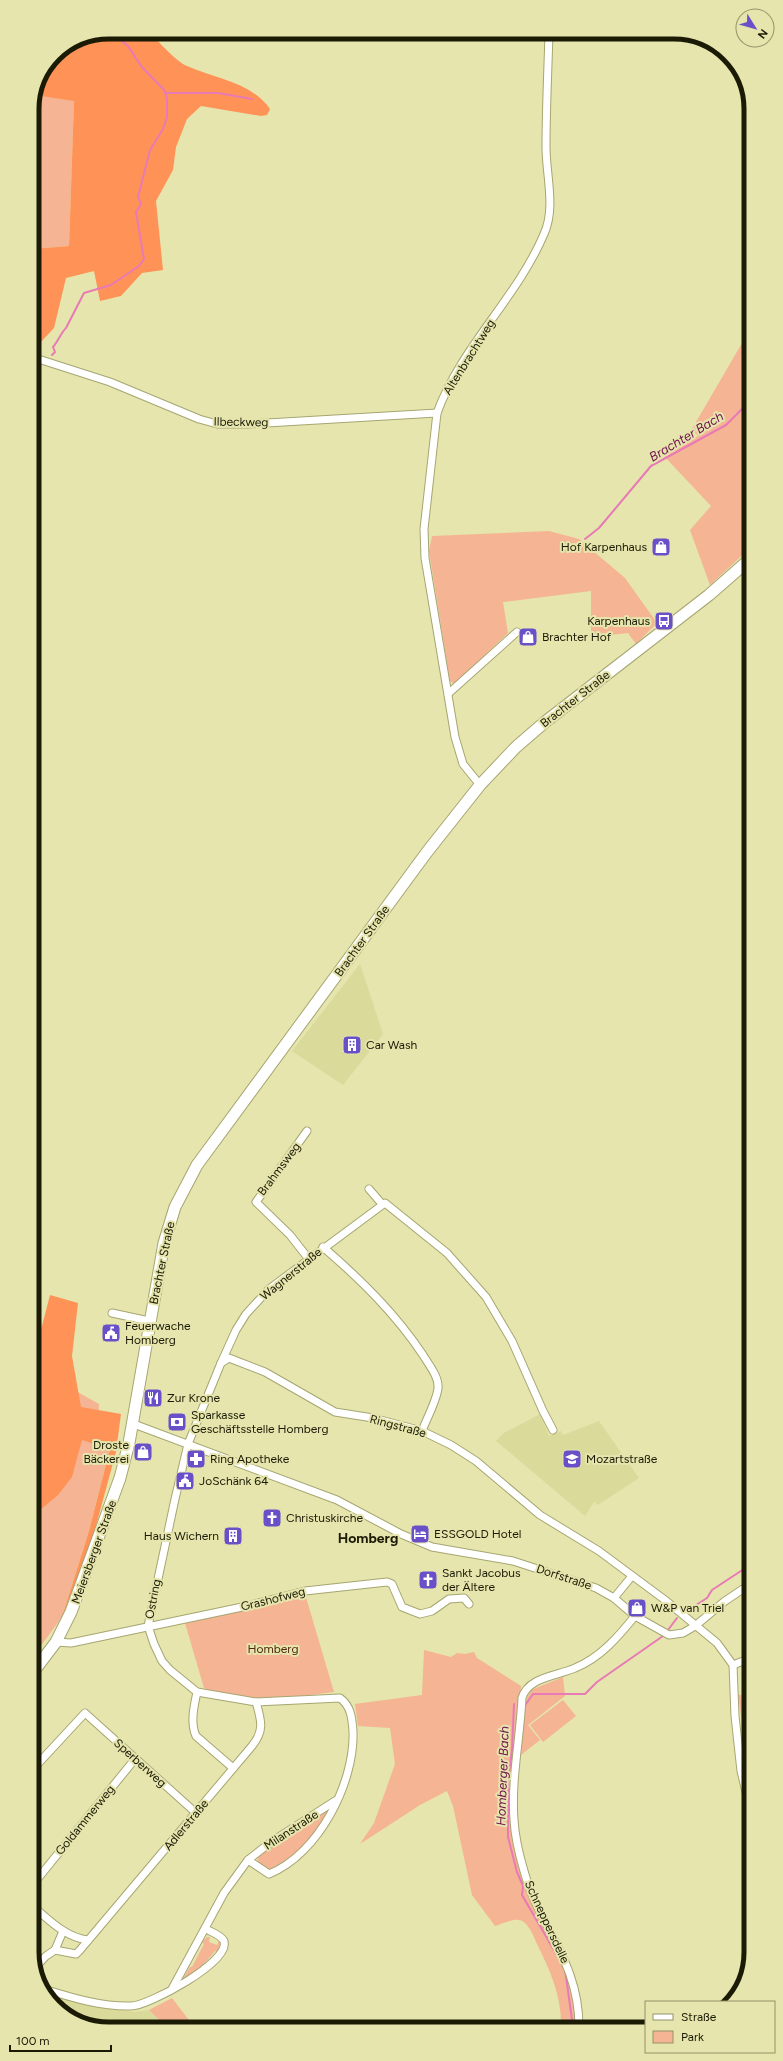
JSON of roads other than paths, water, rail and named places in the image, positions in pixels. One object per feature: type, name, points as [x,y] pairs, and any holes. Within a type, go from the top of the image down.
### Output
[{"type":"main road","name":"Brachter Straße","points":[[131,1423],[159,1263],[167,1232],[183,1191],[197,1165],[427,852],[480,785],[516,747],[545,722],[709,595],[744,564]]},
{"type":"main road","name":"Meiersberger Straße","points":[[39,1664],[56,1642],[74,1605],[124,1467],[131,1423]]},
{"type":"street","name":"Altenbrachtweg","points":[[480,785],[466,768],[461,759],[424,544],[437,413],[441,402],[462,366],[534,255],[545,233],[549,218],[546,148],[548,39]]},
{"type":"street","name":"Ilbeckweg","points":[[39,359],[110,382],[182,414],[217,424],[248,424],[437,413]]},
{"type":"street","points":[[449,693],[517,632]]},
{"type":"street","name":"Brahmsweg","points":[[307,1131],[256,1202],[290,1235],[308,1258]]},
{"type":"street","points":[[369,1189],[384,1203],[447,1253],[486,1297],[512,1341],[543,1412],[553,1430]]},
{"type":"street","name":"Wagnerstraße","points":[[221,1363],[236,1330],[246,1314],[269,1288],[384,1203]]},
{"type":"street","points":[[323,1248],[353,1272],[384,1304],[413,1340],[436,1378],[438,1389],[422,1431]]},
{"type":"street","points":[[112,1312],[150,1321]]},
{"type":"street","name":"Ringstraße","points":[[221,1363],[229,1358],[235,1359],[265,1372],[335,1412],[373,1418],[422,1431],[438,1438],[476,1461],[540,1515],[599,1551],[665,1600],[717,1643],[733,1665]]},
{"type":"street","points":[[188,1444],[221,1363]]},
{"type":"street","name":"Dorfstraße","points":[[131,1423],[337,1500],[401,1534],[432,1548],[513,1561],[596,1588],[614,1598],[635,1616],[669,1635],[683,1633],[695,1626],[725,1601],[744,1589]]},
{"type":"street","name":"Ostring","points":[[188,1444],[161,1561],[148,1626],[162,1661],[178,1678],[196,1692],[256,1702],[340,1698]]},
{"type":"street","points":[[614,1598],[632,1576]]},
{"type":"street","name":"Grashofweg","points":[[56,1642],[70,1643],[247,1606],[305,1591],[387,1582],[392,1584],[402,1607],[420,1614],[432,1611],[449,1599],[464,1598],[469,1604]]},
{"type":"street","name":"Schneppersdelle","points":[[579,2022],[576,1994],[572,1975],[530,1889],[516,1836],[513,1805],[522,1698],[523,1693],[532,1684],[576,1668],[596,1656],[608,1647],[635,1616]]},
{"type":"street","points":[[744,1661],[733,1665],[735,1716],[741,1771],[744,1784]]},
{"type":"street","points":[[196,1692],[193,1730],[196,1736],[233,1768]]},
{"type":"street","name":"Milanstraße","points":[[248,1860],[263,1872],[269,1874],[276,1871],[296,1856],[316,1836],[333,1811],[335,1801],[348,1773],[353,1748],[352,1718],[349,1707],[340,1698]]},
{"type":"street","name":"Adlerstraße","points":[[56,1950],[76,1954],[80,1950],[259,1738],[261,1720],[256,1702]]},
{"type":"street","name":"Sperberweg","points":[[39,1763],[85,1713],[196,1813]]},
{"type":"street","name":"Goldammerweg","points":[[39,1877],[135,1759]]},
{"type":"street","name":"Milanstraße","points":[[172,1988],[206,1929],[224,1893],[248,1860],[271,1842],[335,1801]]},
{"type":"street","points":[[39,1911],[63,1931],[75,1938],[88,1940]]},
{"type":"street","points":[[51,1991],[81,1999],[131,2006],[146,2002],[204,1970],[220,1954],[224,1941],[219,1936],[206,1929]]},
{"type":"street","points":[[40,1960],[56,1950],[63,1931]]},
{"type":"waterway","points":[[52,355],[55,352],[53,347],[66,328],[84,293],[111,285],[139,266],[144,259],[136,212],[141,204],[138,197],[150,150],[163,129],[167,117],[167,99],[165,91],[141,66],[128,46],[120,39]]},
{"type":"waterway","points":[[165,93],[218,93],[252,99]]},
{"type":"waterway","name":"Brachter Bach","points":[[585,539],[599,528],[651,466],[726,425],[744,407]]},
{"type":"waterway","name":"Homberger Bach","points":[[690,1609],[707,1598],[712,1590],[744,1569]]},
{"type":"waterway","name":"Homberger Bach","points":[[668,1630],[677,1618]]},
{"type":"waterway","name":"Homberger Bach","points":[[526,1704],[533,1694],[585,1694],[597,1682],[663,1636]]},
{"type":"waterway","name":"Homberger Bach","points":[[514,1704],[512,1751],[508,1778],[508,1837],[517,1872],[523,1886],[522,1895],[565,1969],[572,2022]]},
{"type":"place","name":"Hof Karpenhaus","points":[[661,547]]},
{"type":"place","name":"Karpenhaus","points":[[664,621]]},
{"type":"place","name":"Brachter Hof","points":[[528,637]]},
{"type":"place","name":"Car Wash","points":[[352,1045]]},
{"type":"place","name":"Feuerwache Homberg","points":[[111,1333]]},
{"type":"place","name":"Zur Krone","points":[[153,1398]]},
{"type":"place","name":"Sparkasse Geschäftsstelle Homberg","points":[[177,1422]]},
{"type":"place","name":"Droste Bäckerei","points":[[143,1452]]},
{"type":"place","name":"Ring Apotheke","points":[[196,1459]]},
{"type":"place","name":"Mozartstraße","points":[[572,1459]]},
{"type":"place","name":"JoSchänk 64","points":[[185,1481]]},
{"type":"place","name":"Christuskirche","points":[[272,1518]]},
{"type":"place","name":"ESSGOLD Hotel","points":[[420,1534]]},
{"type":"place","name":"Haus Wichern","points":[[233,1536]]},
{"type":"place","name":"Sankt Jacobus der Ältere","points":[[428,1580]]},
{"type":"place","name":"W&P van Triel","points":[[637,1608]]},
{"type":"district","name":"Homberg","points":[[368,1538]]}]
